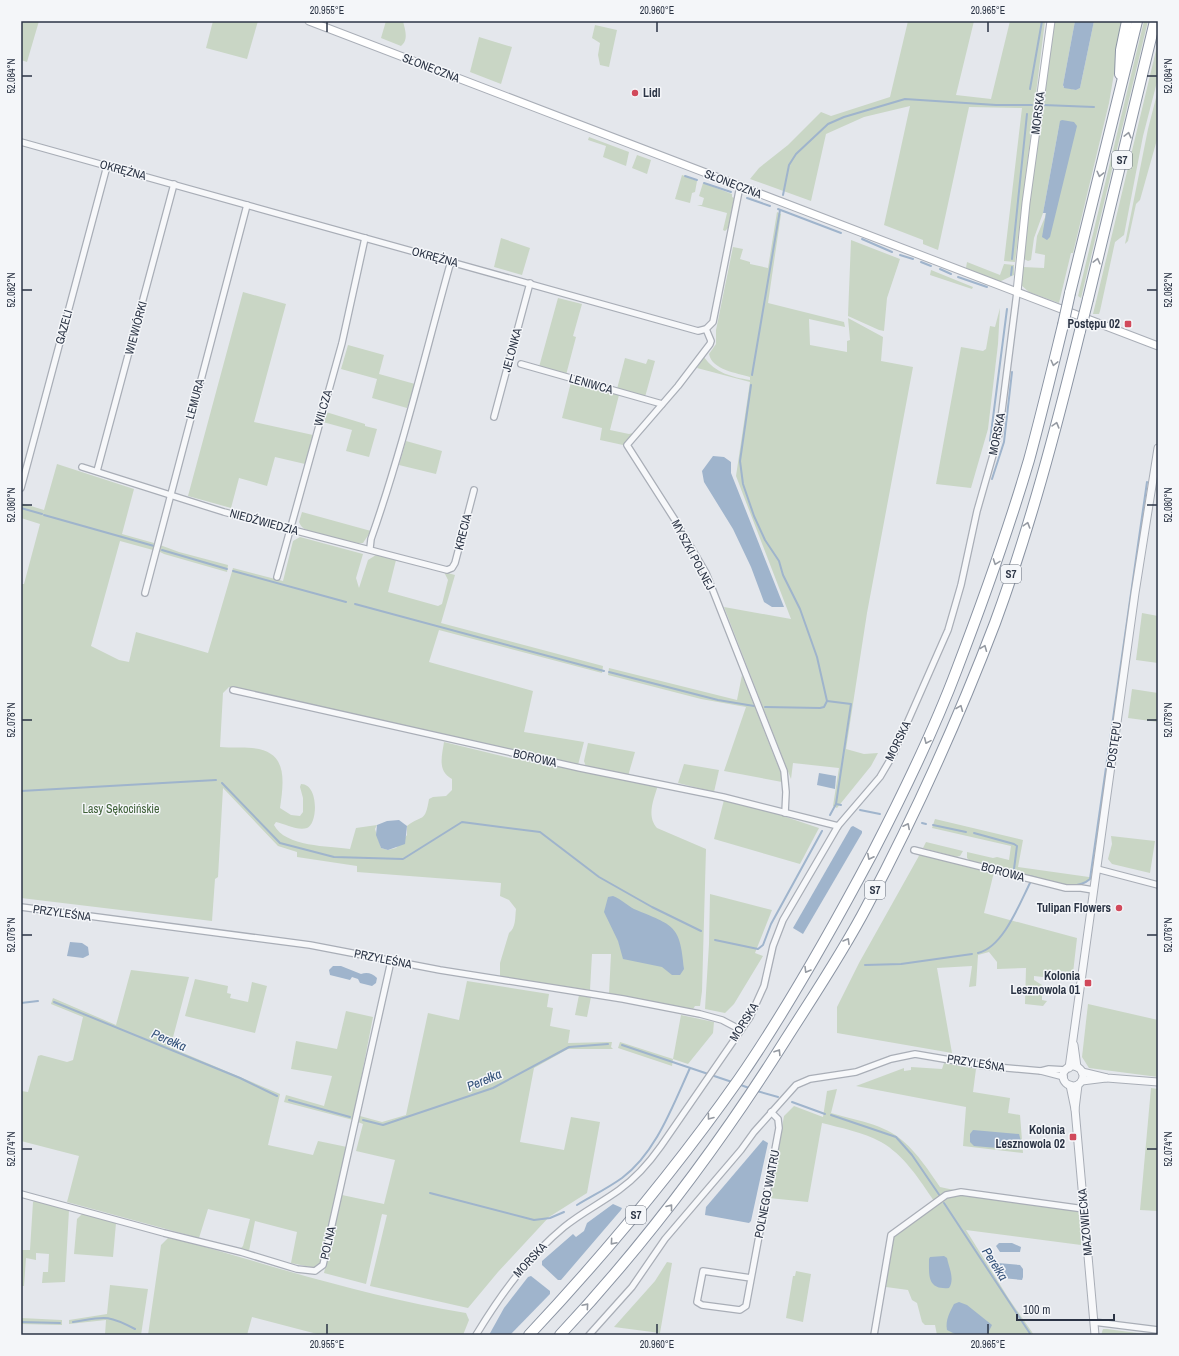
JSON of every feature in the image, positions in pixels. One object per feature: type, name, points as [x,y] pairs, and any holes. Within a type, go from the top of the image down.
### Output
[{"type":"highway","points":[[1119,96],[1121,50],[1127,21]]},
{"type":"highway","name":"S7","points":[[529,1335],[642,1209],[736,1082],[795,991],[848,900],[904,791],[957,670],[1011,517],[1029,458],[1137,21]]},
{"type":"highway","name":"S7","points":[[560,1335],[633,1253],[680,1193],[755,1089],[838,956],[866,907],[924,791],[995,622],[1025,533],[1080,331],[1155,21]]},
{"type":"main road","name":"SŁONECZNA","points":[[309,21],[1158,346]]},
{"type":"main road","name":"MORSKA","points":[[1017,292],[1026,203],[1051,21]]},
{"type":"street","name":"OKRĘŻNA","points":[[21,142],[694,330],[706,328]]},
{"type":"street","name":"GAZELI","points":[[21,488],[107,166]]},
{"type":"street","name":"WIEWIÓRKI","points":[[97,472],[174,184]]},
{"type":"street","points":[[706,328],[713,322],[740,186]]},
{"type":"street","name":"LEMURA","points":[[145,593],[248,205]]},
{"type":"street","name":"WILCZA","points":[[277,576],[347,321],[365,238]]},
{"type":"street","points":[[370,548],[371,539],[395,467],[410,414],[451,261]]},
{"type":"street","name":"JELONKA","points":[[494,417],[530,283]]},
{"type":"street","name":"MORSKA","points":[[476,1335],[505,1289],[542,1246],[577,1218],[624,1186],[649,1162],[752,1014],[764,986],[779,929],[838,826],[880,777],[893,755],[933,666],[952,616],[961,585],[977,511],[999,434],[1017,292]]},
{"type":"street","name":"MYSZKI POLNEJ","points":[[706,328],[711,341],[710,344],[684,379],[627,443],[627,447],[675,520],[706,572],[784,771],[786,792],[785,813]]},
{"type":"street","name":"LENIWCA","points":[[521,364],[662,404]]},
{"type":"street","name":"POSTĘPU","points":[[1066,1072],[1073,1042],[1135,592],[1158,448]]},
{"type":"street","name":"NIEDŹWIEDZIA","points":[[82,467],[170,496],[290,530],[351,546],[370,548],[375,552],[447,570]]},
{"type":"street","name":"KRECIA","points":[[447,570],[452,568],[455,563],[474,490]]},
{"type":"street","name":"BOROWA","points":[[233,690],[580,768],[704,792],[838,826]]},
{"type":"street","name":"BOROWA","points":[[914,850],[1066,888],[1093,890]]},
{"type":"street","points":[[1097,869],[1158,885]]},
{"type":"street","name":"PRZYLEŚNA","points":[[21,907],[305,944],[391,961],[687,1012],[722,1020],[741,1030]]},
{"type":"street","name":"POLNA","points":[[21,1194],[164,1233],[241,1252],[297,1269],[308,1271],[319,1270],[323,1265],[391,961]]},
{"type":"street","name":"POSTĘPU","points":[[1073,1042],[1079,1070],[1080,1083]]},
{"type":"street","name":"PRZYLEŚNA","points":[[771,1112],[792,1088],[806,1080],[847,1074],[910,1054],[921,1054],[985,1066],[1041,1071],[1050,1069],[1066,1072]]},
{"type":"street","points":[[1107,1078],[1070,1085],[1066,1082],[1066,1072],[1079,1070],[1107,1078],[1158,1082]]},
{"type":"street","name":"MAZOWIECKA","points":[[1075,1109],[1080,1083]]},
{"type":"street","name":"MAZOWIECKA","points":[[1070,1085],[1075,1109],[1095,1335]]},
{"type":"street","points":[[589,1335],[632,1287],[665,1239],[771,1112]]},
{"type":"street","name":"POLNEGO WIATRU","points":[[751,1278],[704,1271],[702,1274],[697,1302],[702,1305],[743,1310],[746,1306],[779,1128],[778,1121],[771,1112]]},
{"type":"street","points":[[874,1335],[891,1234],[946,1195],[961,1192],[1084,1209]]},
{"type":"street","points":[[1094,1322],[1158,1330]]},
{"type":"green space","points":[[21,21],[39,21],[27,62],[21,60]]},
{"type":"green space","points":[[213,21],[258,21],[247,59],[206,48]]},
{"type":"green space","points":[[386,21],[403,21],[406,38],[401,46],[381,38]]},
{"type":"green space","points":[[908,21],[974,21],[956,95],[991,99],[1010,21],[1045,21],[1015,262],[1004,261],[1022,108],[969,107],[938,250],[923,244],[923,240],[884,225],[910,106],[864,117],[826,134],[811,201],[750,179],[759,168],[788,145],[821,112],[831,116],[890,97]]},
{"type":"green space","points":[[1053,21],[1075,21],[1063,87],[1076,90],[1080,88],[1094,21],[1123,21],[1109,103],[1073,253],[1071,253],[1059,303],[1029,292],[1021,285],[1023,267],[1044,268],[1045,255],[1035,253],[1037,236],[1045,217],[1042,237],[1060,121],[1043,213],[1034,238],[1031,260],[1028,261],[1024,259],[1030,191]]},
{"type":"green space","points":[[1144,21],[1148,21],[1081,298],[1078,296]]},
{"type":"green space","points":[[595,25],[617,30],[609,67],[600,65],[598,55],[600,43],[592,38]]},
{"type":"green space","points":[[479,37],[512,47],[501,84],[470,72]]},
{"type":"green space","points":[[1158,42],[1158,78],[1143,136],[1124,235],[1115,242],[1100,311],[1099,314],[1093,314]]},
{"type":"green space","points":[[1158,90],[1158,136],[1140,200],[1136,204],[1128,241],[1125,244],[1148,129]]},
{"type":"green space","points":[[589,137],[629,152],[626,166],[603,157],[606,146],[588,140]]},
{"type":"green space","points":[[637,155],[651,160],[647,174],[632,168]]},
{"type":"green space","points":[[682,175],[697,181],[695,192],[692,193],[690,203],[675,199]]},
{"type":"green space","points":[[703,183],[732,194],[732,197],[734,198],[728,228],[725,231],[723,230],[727,213],[697,205],[702,205],[704,198],[699,196]]},
{"type":"green space","points":[[777,212],[781,214],[768,303],[844,322],[845,327],[809,319],[810,345],[847,352],[847,341],[850,340],[848,318],[883,337],[881,361],[913,367],[867,613],[846,749],[864,754],[878,753],[871,766],[837,808],[833,806],[839,768],[793,763],[791,779],[724,607],[791,619],[736,476],[750,382],[697,368],[704,357],[719,371],[730,376],[750,380],[750,377],[726,370],[715,364],[709,354],[716,344],[716,330],[733,247],[743,249],[740,259],[750,262],[750,264],[768,268]]},
{"type":"green space","points":[[501,238],[530,248],[522,275],[494,267]]},
{"type":"green space","points":[[851,240],[900,259],[887,298],[884,331],[848,316]]},
{"type":"green space","points":[[967,262],[1000,275],[1004,264],[1014,265],[1014,275],[999,282],[966,268]]},
{"type":"green space","points":[[931,270],[973,287],[972,289],[930,275]]},
{"type":"green space","points":[[243,292],[286,304],[254,422],[313,435],[305,464],[275,457],[267,486],[239,478],[231,508],[188,496]]},
{"type":"green space","points":[[558,298],[582,304],[573,336],[576,337],[566,375],[539,367]]},
{"type":"green space","points":[[1000,308],[998,344],[988,429],[971,488],[936,484],[961,347],[983,351],[986,349],[990,326],[995,327]]},
{"type":"green space","points":[[348,345],[384,355],[379,374],[415,384],[407,408],[372,398],[377,379],[341,369]]},
{"type":"green space","points":[[625,358],[646,364],[648,359],[655,361],[645,397],[617,389]]},
{"type":"green space","points":[[571,382],[619,395],[610,430],[629,434],[633,433],[623,445],[600,440],[602,428],[562,418]]},
{"type":"green space","points":[[326,412],[377,429],[369,457],[346,451],[352,430],[323,422]]},
{"type":"green space","points":[[406,441],[442,451],[436,474],[399,465]]},
{"type":"green space","name":"Lasy Sękocińskie","points":[[57,464],[134,489],[122,534],[154,543],[153,550],[120,541],[91,646],[119,660],[129,662],[136,632],[208,653],[233,568],[283,581],[293,541],[300,537],[363,554],[356,578],[359,588],[368,560],[376,555],[396,560],[388,592],[438,606],[442,604],[448,580],[444,572],[455,575],[441,623],[603,666],[602,673],[439,630],[429,662],[533,691],[524,732],[584,742],[578,765],[229,687],[223,693],[220,747],[252,748],[264,750],[272,755],[278,761],[281,769],[282,787],[280,808],[291,815],[300,816],[303,812],[303,798],[300,787],[301,784],[307,786],[311,790],[314,797],[315,812],[311,825],[307,828],[300,829],[276,822],[274,825],[280,832],[288,838],[308,844],[350,849],[356,828],[377,825],[375,829],[381,848],[388,850],[396,848],[407,835],[407,826],[424,815],[428,807],[429,799],[433,797],[446,796],[452,790],[452,779],[447,776],[442,767],[444,742],[514,759],[514,756],[658,785],[651,813],[657,828],[706,849],[702,991],[700,1006],[695,1006],[693,1009],[609,994],[611,954],[592,954],[590,990],[500,977],[500,963],[509,933],[514,925],[516,909],[509,900],[500,896],[501,883],[357,872],[357,866],[297,857],[297,852],[278,846],[223,788],[218,877],[215,879],[212,921],[21,898],[21,584],[24,584],[40,524],[21,518],[21,503],[44,510]]},
{"type":"green space","points":[[302,512],[371,531],[363,543],[331,538],[313,533],[302,527],[299,522]]},
{"type":"green space","points":[[160,545],[179,552],[228,565],[227,572],[164,554],[158,551]]},
{"type":"green space","points":[[1142,613],[1158,616],[1158,663],[1136,660]]},
{"type":"green space","points":[[609,668],[737,700],[742,675],[782,776],[782,782],[724,771],[746,707],[701,699],[608,675]]},
{"type":"green space","points":[[1132,689],[1158,693],[1158,722],[1128,718]]},
{"type":"green space","points":[[588,743],[635,752],[628,776],[586,767],[584,761]]},
{"type":"green space","points":[[684,764],[719,770],[714,792],[678,783]]},
{"type":"green space","points":[[724,800],[759,808],[819,828],[800,864],[714,839]]},
{"type":"green space","points":[[935,819],[1023,840],[1018,867],[1092,877],[1082,885],[1070,887],[970,861],[967,858],[967,852],[1009,860],[1011,846],[932,828]]},
{"type":"green space","points":[[1111,836],[1155,841],[1150,873],[1112,864],[1108,859],[1112,844]]},
{"type":"green space","points":[[926,842],[963,851],[960,856],[956,857],[923,848]]},
{"type":"green space","points":[[920,854],[994,872],[984,913],[1077,938],[1073,973],[1053,970],[1052,978],[1034,976],[1034,980],[1042,985],[1042,1000],[1047,1001],[1043,1006],[1025,1004],[1026,968],[997,969],[997,962],[989,952],[978,955],[976,986],[969,987],[972,966],[937,968],[952,1053],[837,1033],[837,1007],[859,963]]},
{"type":"green space","points":[[710,894],[772,910],[755,953],[763,956],[734,1004],[725,1013],[705,1009]]},
{"type":"green space","points":[[131,970],[189,977],[171,1045],[174,1049],[280,1094],[268,1145],[313,1155],[318,1141],[347,1147],[321,1263],[315,1268],[291,1263],[297,1232],[255,1221],[249,1251],[240,1249],[243,1246],[250,1219],[208,1209],[199,1238],[67,1202],[79,1156],[21,1141],[21,1091],[28,1092],[38,1056],[41,1055],[67,1062],[73,1060],[83,1017],[51,1004],[53,998],[116,1025]]},
{"type":"green space","points":[[195,979],[228,986],[227,993],[231,994],[230,998],[248,1002],[252,982],[267,986],[255,1033],[185,1016]]},
{"type":"green space","points":[[467,981],[549,994],[547,1007],[553,1008],[550,1026],[570,1030],[568,1043],[612,1042],[611,1047],[613,1049],[568,1049],[534,1068],[520,1142],[564,1150],[571,1117],[600,1122],[587,1193],[549,1217],[498,1272],[468,1308],[370,1286],[387,1215],[382,1214],[366,1284],[324,1273],[342,1195],[384,1204],[395,1160],[356,1151],[363,1124],[358,1122],[360,1116],[382,1122],[406,1115],[428,1013],[459,1020]]},
{"type":"green space","points":[[579,995],[591,997],[587,1017],[575,1015]]},
{"type":"green space","points":[[1088,1004],[1158,1020],[1158,1077],[1089,1068],[1082,1057]]},
{"type":"green space","points":[[346,1011],[373,1017],[353,1120],[284,1102],[286,1095],[324,1106],[332,1076],[291,1069],[296,1041],[337,1049]]},
{"type":"green space","points":[[681,1015],[714,1022],[713,1033],[688,1064],[673,1059]]},
{"type":"green space","points":[[620,1042],[673,1059],[672,1066],[618,1048]]},
{"type":"green space","points":[[944,1063],[976,1069],[973,1092],[1010,1098],[1008,1113],[1020,1115],[1023,1153],[963,1146],[966,1107],[856,1086],[904,1068],[904,1071],[911,1070],[911,1067],[942,1069]]},
{"type":"green space","points":[[1151,1088],[1158,1089],[1158,1211],[1140,1210]]},
{"type":"green space","points":[[837,1089],[831,1113],[869,1123],[896,1135],[918,1157],[940,1187],[954,1190],[934,1201],[910,1168],[889,1147],[867,1136],[822,1123],[808,1202],[769,1198],[784,1116],[794,1106],[823,1117],[827,1091]]},
{"type":"green space","points":[[961,1194],[1077,1210],[1080,1212],[1081,1245],[966,1230],[1009,1299],[1034,1335],[937,1335],[935,1325],[925,1325],[922,1322],[917,1303],[912,1300],[908,1290],[886,1287],[893,1237],[898,1231],[945,1198]]},
{"type":"green space","points":[[35,1200],[69,1210],[65,1282],[42,1283],[43,1272],[48,1272],[49,1254],[36,1253],[36,1260],[26,1258],[24,1286],[21,1286],[22,1250],[30,1250],[33,1202]]},
{"type":"green space","points":[[83,1213],[116,1223],[113,1257],[74,1254],[77,1219]]},
{"type":"green space","points":[[168,1238],[175,1238],[356,1290],[466,1313],[469,1320],[463,1335],[321,1335],[252,1317],[247,1335],[148,1335],[161,1245]]},
{"type":"green space","points":[[667,1262],[672,1263],[660,1333],[614,1327],[655,1281]]},
{"type":"green space","points":[[796,1271],[811,1274],[803,1322],[786,1318],[793,1276],[795,1276]]},
{"type":"green space","points":[[110,1285],[148,1289],[141,1335],[105,1335],[106,1320],[69,1324],[69,1320],[107,1314]]},
{"type":"green space","points":[[21,1318],[62,1320],[62,1325],[21,1324]]},
{"type":"green space","points":[[1103,1329],[1107,1329],[1152,1335],[1101,1335]]},
{"type":"water","points":[[1075,21],[1094,21],[1080,88],[1076,90],[1064,88],[1063,85]]},
{"type":"water","points":[[1060,121],[1074,122],[1077,126],[1050,237],[1047,240],[1042,237],[1046,213],[1043,213]]},
{"type":"water","points":[[713,456],[724,457],[731,462],[731,473],[784,607],[772,607],[764,602],[751,567],[733,529],[704,482],[702,471]]},
{"type":"water","points":[[819,773],[836,776],[835,789],[817,785]]},
{"type":"water","points":[[399,820],[407,826],[405,844],[388,850],[381,848],[376,835],[377,825],[387,821]]},
{"type":"water","points":[[853,826],[862,831],[862,833],[803,934],[793,928],[851,827]]},
{"type":"water","points":[[613,896],[634,909],[658,919],[672,928],[677,935],[682,954],[684,969],[680,975],[672,975],[662,967],[623,959],[618,941],[604,912],[608,897]]},
{"type":"water","points":[[70,942],[82,943],[88,947],[89,955],[83,958],[67,956]]},
{"type":"water","points":[[333,966],[341,966],[361,974],[371,974],[377,978],[376,983],[372,986],[360,983],[358,979],[352,977],[350,980],[330,975],[329,970]]},
{"type":"water","points":[[973,1130],[1019,1134],[1021,1141],[1020,1150],[974,1146],[970,1142],[970,1134]]},
{"type":"water","points":[[763,1140],[768,1143],[751,1221],[749,1223],[705,1215],[706,1207]]},
{"type":"water","points":[[613,1204],[622,1208],[621,1210],[561,1280],[558,1280],[542,1265],[542,1261],[573,1234],[576,1237],[584,1231],[587,1223]]},
{"type":"water","points":[[999,1243],[1012,1243],[1021,1247],[1020,1252],[1000,1252],[996,1246]]},
{"type":"water","points":[[944,1256],[947,1258],[951,1273],[952,1281],[949,1288],[937,1287],[933,1284],[929,1271],[930,1257]]},
{"type":"water","points":[[998,1263],[1020,1265],[1023,1269],[1022,1280],[1002,1278]]},
{"type":"water","points":[[531,1276],[550,1291],[550,1294],[510,1335],[489,1335],[504,1308],[528,1277]]},
{"type":"water","points":[[959,1302],[967,1305],[992,1325],[987,1335],[957,1335],[947,1330],[947,1319],[954,1304]]},
{"type":"waterway","points":[[1030,89],[1042,21]]},
{"type":"waterway","points":[[783,195],[789,165],[796,154],[828,124],[844,117],[905,99],[996,105],[1032,105]]},
{"type":"waterway","points":[[1043,105],[1094,107]]},
{"type":"waterway","points":[[1012,259],[1027,114]]},
{"type":"waterway","points":[[685,176],[697,180]]},
{"type":"waterway","points":[[704,183],[731,192]]},
{"type":"waterway","points":[[747,198],[770,206]]},
{"type":"waterway","points":[[778,209],[841,233]]},
{"type":"waterway","points":[[752,375],[780,210]]},
{"type":"waterway","points":[[862,239],[892,252]]},
{"type":"waterway","points":[[900,255],[913,259]]},
{"type":"waterway","points":[[921,262],[931,266]]},
{"type":"waterway","points":[[1011,275],[1012,267]]},
{"type":"waterway","points":[[940,269],[951,274]]},
{"type":"waterway","points":[[958,277],[987,287]]},
{"type":"waterway","points":[[990,441],[1007,309]]},
{"type":"waterway","points":[[992,479],[1004,442],[1012,372]]},
{"type":"waterway","points":[[751,385],[740,461],[743,484],[754,516],[765,540],[779,561],[783,575],[800,609],[817,657],[827,701],[824,707],[820,708],[765,707]]},
{"type":"waterway","points":[[1029,876],[1069,885],[1084,883],[1090,879],[1147,482]]},
{"type":"waterway","points":[[21,508],[42,514]]},
{"type":"waterway","points":[[44,515],[154,546]]},
{"type":"waterway","points":[[162,550],[227,569]]},
{"type":"waterway","points":[[233,571],[346,602]]},
{"type":"waterway","points":[[355,604],[604,671]]},
{"type":"waterway","points":[[609,672],[718,700],[754,706]]},
{"type":"waterway","points":[[827,701],[851,704],[836,804],[841,805]]},
{"type":"waterway","points":[[21,791],[216,780]]},
{"type":"waterway","points":[[222,783],[280,843],[334,857],[403,859],[462,822],[540,832],[599,877],[652,907],[701,931]]},
{"type":"waterway","points":[[830,815],[836,804]]},
{"type":"waterway","points":[[860,810],[880,814]]},
{"type":"waterway","points":[[922,823],[926,824]]},
{"type":"waterway","points":[[933,825],[966,832]]},
{"type":"waterway","points":[[715,940],[758,949],[763,945],[771,924],[822,831]]},
{"type":"waterway","points":[[974,833],[1017,846],[1014,869],[1017,873],[1025,875]]},
{"type":"waterway","points":[[978,953],[995,943],[1003,934],[1030,883]]},
{"type":"waterway","points":[[865,965],[901,964],[972,954]]},
{"type":"waterway","name":"Perełka","points":[[21,1003],[38,1001]]},
{"type":"waterway","name":"Perełka","points":[[54,1002],[240,1078],[277,1096]]},
{"type":"waterway","name":"Perełka","points":[[363,1120],[383,1125],[493,1088],[569,1047],[608,1044]]},
{"type":"waterway","name":"Perełka","points":[[622,1045],[732,1082]]},
{"type":"waterway","points":[[577,1205],[606,1189],[622,1178],[634,1168],[645,1155],[662,1128],[690,1068]]},
{"type":"waterway","name":"Perełka","points":[[738,1084],[749,1088]]},
{"type":"waterway","name":"Perełka","points":[[757,1091],[778,1097]]},
{"type":"waterway","name":"Perełka","points":[[289,1100],[350,1117]]},
{"type":"waterway","name":"Perełka","points":[[792,1102],[825,1114]]},
{"type":"waterway","name":"Perełka","points":[[831,1115],[896,1137],[912,1155],[940,1196]]},
{"type":"waterway","points":[[430,1193],[534,1220],[550,1218],[564,1212]]},
{"type":"waterway","name":"Perełka","points":[[944,1203],[1031,1335]]},
{"type":"waterway","points":[[73,1322],[105,1318],[118,1321],[135,1329]]},
{"type":"waterway","points":[[21,1322],[60,1323]]},
{"type":"place","name":"Lidl","points":[[635,93]]},
{"type":"place","name":"Postępu 02","points":[[1128,324]]},
{"type":"place","name":"Tulipan Flowers","points":[[1119,908]]},
{"type":"place","name":"Kolonia Lesznowola 01","points":[[1088,983]]},
{"type":"place","name":"Kolonia Lesznowola 02","points":[[1073,1137]]}]
